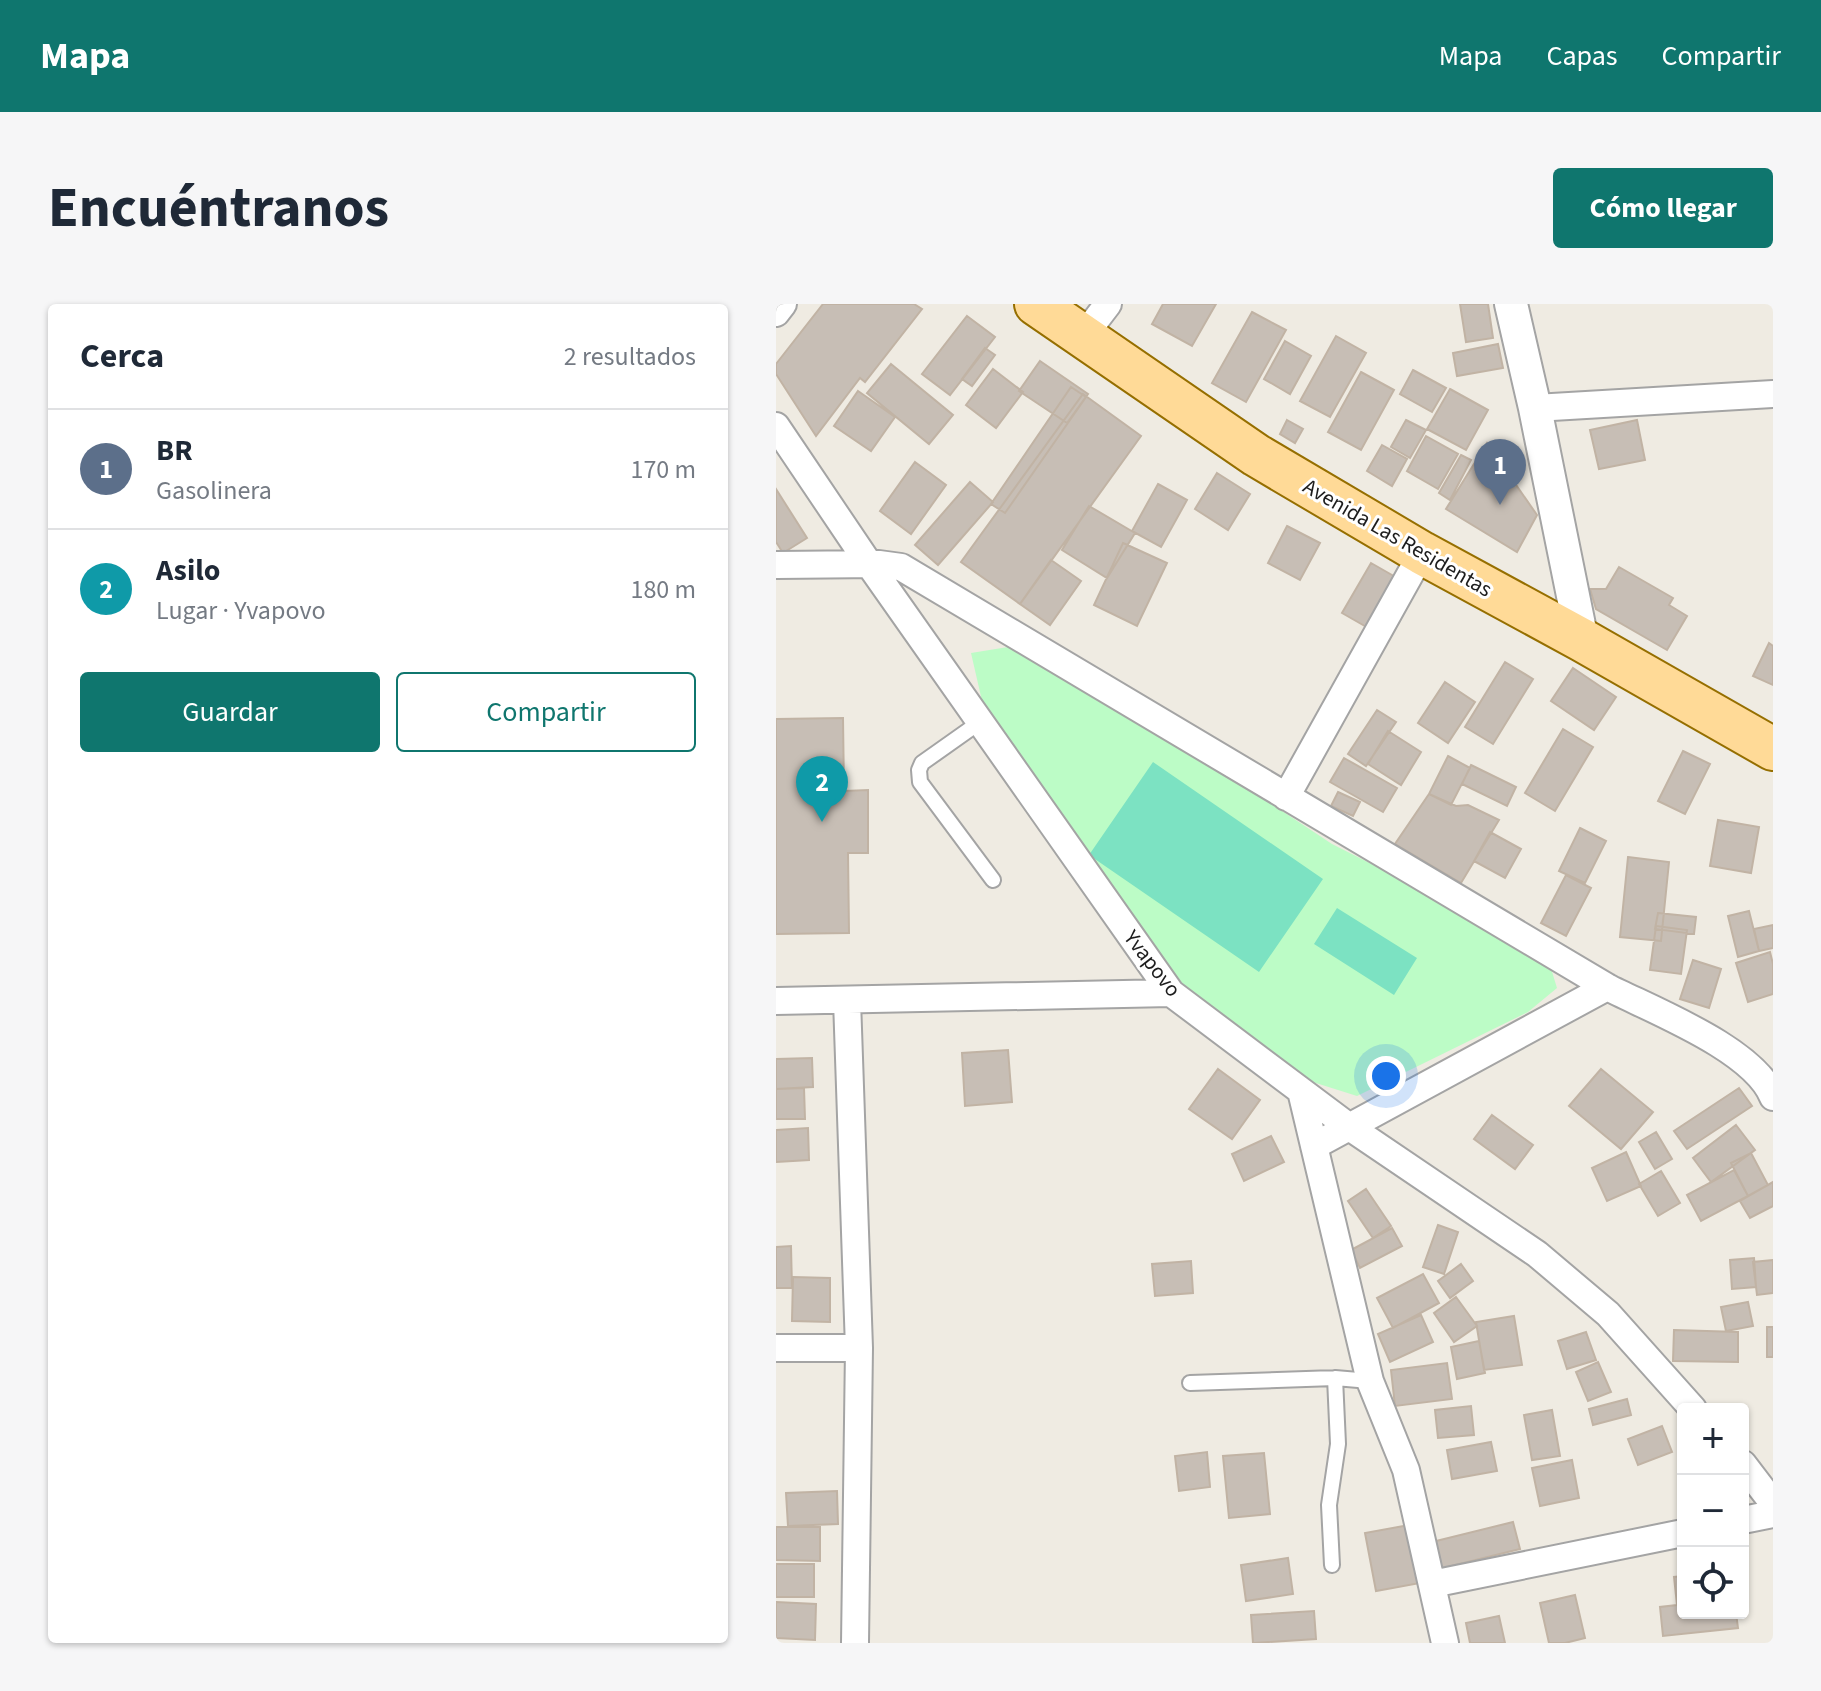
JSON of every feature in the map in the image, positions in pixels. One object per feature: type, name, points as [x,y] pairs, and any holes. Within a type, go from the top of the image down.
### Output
[{"type":"main road","name":"Avenida Las Residentas","points":[[1036,304],[1256,455],[1422,553],[1773,749]]},
{"type":"street","points":[[776,313],[783,304]]},
{"type":"street","points":[[1082,338],[1108,304]]},
{"type":"street","points":[[1511,304],[1582,640]]},
{"type":"street","points":[[1535,408],[1773,394]]},
{"type":"street","name":"Yvapovo","points":[[776,426],[869,564],[1171,993],[1348,1126],[1537,1254],[1608,1314],[1688,1403]]},
{"type":"street","points":[[1286,797],[1422,553]]},
{"type":"street","points":[[776,565],[890,564],[901,567],[1607,987],[1700,1033],[1749,1064],[1769,1087],[1773,1097]]},
{"type":"street","points":[[1314,1146],[1607,987]]},
{"type":"street","points":[[776,1001],[1171,993]]},
{"type":"street","points":[[847,1000],[859,1348],[855,1643]]},
{"type":"street","points":[[1301,1091],[1370,1381],[1406,1470],[1445,1643]]},
{"type":"street","points":[[776,1348],[859,1348]]},
{"type":"street","points":[[1749,1472],[1773,1503]]},
{"type":"street","points":[[1749,1519],[1773,1514]]},
{"type":"street","points":[[1432,1584],[1677,1534]]},
{"type":"lane","points":[[980,722],[922,763],[919,776],[920,782],[993,880]]},
{"type":"lane","points":[[1332,1565],[1329,1505],[1338,1444],[1335,1378]]},
{"type":"lane","points":[[1190,1383],[1335,1378],[1370,1381]]},
{"type":"green space","points":[[1008,647],[1119,703],[1332,844],[1546,952],[1557,988],[1528,1012],[1357,1096],[1300,1078],[1182,983],[988,727],[971,653]]},
{"type":"green space","points":[[1153,762],[1323,879],[1259,972],[1089,855]]},
{"type":"green space","points":[[1337,908],[1417,958],[1394,995],[1314,944]]},
{"type":"building","points":[[823,304],[914,304],[922,309],[865,382],[860,378],[816,436],[776,374],[776,364]]},
{"type":"building","points":[[1163,304],[1216,304],[1192,346],[1152,324]]},
{"type":"building","points":[[1460,304],[1488,304],[1493,338],[1466,342]]},
{"type":"building","points":[[1252,312],[1286,330],[1246,402],[1212,383]]},
{"type":"building","points":[[967,316],[995,337],[950,395],[922,374]]},
{"type":"building","points":[[1336,336],[1366,353],[1330,417],[1300,401]]},
{"type":"building","points":[[1285,341],[1311,356],[1290,394],[1264,379]]},
{"type":"building","points":[[1498,344],[1503,368],[1457,376],[1453,353]]},
{"type":"building","points":[[985,348],[995,355],[972,386],[962,379]]},
{"type":"building","points":[[1040,361],[1088,394],[1067,423],[1019,391]]},
{"type":"building","points":[[891,364],[953,415],[929,444],[867,393]]},
{"type":"building","points":[[993,369],[1023,392],[996,428],[966,405]]},
{"type":"building","points":[[1413,370],[1446,388],[1432,412],[1400,394]]},
{"type":"building","points":[[1361,372],[1394,390],[1361,450],[1328,432]]},
{"type":"building","points":[[1071,387],[1086,397],[1005,513],[991,504]]},
{"type":"building","points":[[1450,389],[1488,410],[1466,450],[1427,429]]},
{"type":"building","points":[[858,391],[895,417],[871,451],[834,426]]},
{"type":"building","points":[[1083,394],[1141,436],[1020,604],[961,562]]},
{"type":"building","points":[[1287,420],[1303,429],[1295,443],[1280,434]]},
{"type":"building","points":[[1406,420],[1426,430],[1410,458],[1391,447]]},
{"type":"building","points":[[1637,420],[1645,460],[1599,469],[1590,430]]},
{"type":"building","points":[[1426,436],[1458,454],[1438,489],[1407,471]]},
{"type":"building","points":[[1487,443],[1537,515],[1517,552],[1446,509]]},
{"type":"building","points":[[1382,445],[1407,459],[1392,486],[1367,471]]},
{"type":"building","points":[[1461,455],[1471,460],[1450,500],[1439,493]]},
{"type":"building","points":[[915,462],[946,485],[911,534],[880,511]]},
{"type":"building","points":[[1217,473],[1250,494],[1228,530],[1195,509]]},
{"type":"building","points":[[970,482],[993,502],[938,565],[915,545]]},
{"type":"building","points":[[1158,484],[1187,500],[1161,547],[1132,531]]},
{"type":"building","points":[[776,489],[807,538],[783,553],[776,542]]},
{"type":"building","points":[[1089,506],[1135,533],[1107,578],[1062,550]]},
{"type":"building","points":[[1287,526],[1320,543],[1300,580],[1268,563]]},
{"type":"building","points":[[1123,543],[1167,563],[1137,626],[1094,605]]},
{"type":"building","points":[[1051,560],[1081,581],[1050,625],[1020,604]]},
{"type":"building","points":[[1371,563],[1399,579],[1370,629],[1342,613]]},
{"type":"building","points":[[1619,567],[1673,598],[1669,605],[1687,616],[1667,650],[1596,609],[1590,589],[1606,589]]},
{"type":"building","points":[[1769,643],[1773,646],[1773,685],[1753,676]]},
{"type":"building","points":[[1505,662],[1533,679],[1493,744],[1465,727]]},
{"type":"building","points":[[1573,668],[1616,697],[1594,730],[1551,701]]},
{"type":"building","points":[[1445,682],[1475,702],[1448,743],[1418,723]]},
{"type":"building","points":[[1377,710],[1396,722],[1366,766],[1348,754]]},
{"type":"building","points":[[843,718],[844,791],[868,790],[868,853],[848,853],[849,933],[776,934],[776,719]]},
{"type":"building","points":[[1563,729],[1593,747],[1555,811],[1525,793]]},
{"type":"building","points":[[1388,731],[1421,752],[1401,785],[1368,764]]},
{"type":"building","points":[[1683,751],[1710,764],[1685,814],[1658,801]]},
{"type":"building","points":[[1448,756],[1470,768],[1451,805],[1429,794]]},
{"type":"building","points":[[1344,758],[1397,788],[1383,812],[1330,782]]},
{"type":"building","points":[[1471,765],[1516,787],[1507,806],[1462,784]]},
{"type":"building","points":[[1338,792],[1360,802],[1353,816],[1331,806]]},
{"type":"building","points":[[1429,794],[1456,806],[1468,805],[1499,820],[1461,883],[1395,844]]},
{"type":"building","points":[[1718,820],[1759,827],[1751,873],[1710,866]]},
{"type":"building","points":[[1580,828],[1606,841],[1585,883],[1559,871]]},
{"type":"building","points":[[1490,832],[1521,849],[1505,878],[1474,861]]},
{"type":"building","points":[[1628,857],[1669,862],[1661,941],[1620,937]]},
{"type":"building","points":[[1566,875],[1591,888],[1566,936],[1541,923]]},
{"type":"building","points":[[1749,911],[1759,951],[1738,957],[1728,916]]},
{"type":"building","points":[[1658,913],[1696,917],[1694,934],[1655,929]]},
{"type":"building","points":[[1773,925],[1773,948],[1759,951],[1754,929]]},
{"type":"building","points":[[1656,926],[1687,930],[1681,974],[1650,970]]},
{"type":"building","points":[[1770,952],[1773,994],[1748,1002],[1736,963]]},
{"type":"building","points":[[1693,960],[1721,969],[1709,1008],[1680,999]]},
{"type":"building","points":[[1008,1050],[1012,1102],[965,1106],[962,1053]]},
{"type":"building","points":[[812,1058],[813,1087],[776,1089],[776,1059]]},
{"type":"building","points":[[1218,1069],[1260,1100],[1232,1139],[1189,1109]]},
{"type":"building","points":[[1601,1069],[1653,1112],[1621,1149],[1569,1106]]},
{"type":"building","points":[[804,1088],[805,1119],[776,1119],[776,1089]]},
{"type":"building","points":[[1739,1088],[1752,1106],[1687,1149],[1674,1131]]},
{"type":"building","points":[[1492,1115],[1533,1145],[1515,1169],[1474,1139]]},
{"type":"building","points":[[1736,1125],[1755,1150],[1711,1182],[1693,1158]]},
{"type":"building","points":[[808,1128],[809,1160],[776,1162],[776,1130]]},
{"type":"building","points":[[1656,1132],[1672,1159],[1655,1169],[1639,1142]]},
{"type":"building","points":[[1271,1136],[1284,1162],[1244,1181],[1232,1154]]},
{"type":"building","points":[[1626,1152],[1641,1186],[1607,1201],[1592,1168]]},
{"type":"building","points":[[1751,1153],[1768,1185],[1748,1196],[1731,1163]]},
{"type":"building","points":[[1734,1170],[1748,1196],[1701,1221],[1687,1195]]},
{"type":"building","points":[[1661,1171],[1680,1203],[1658,1216],[1639,1184]]},
{"type":"building","points":[[1773,1182],[1773,1206],[1750,1218],[1740,1201]]},
{"type":"building","points":[[1366,1189],[1391,1226],[1373,1238],[1348,1201]]},
{"type":"building","points":[[1438,1225],[1458,1232],[1444,1274],[1423,1267]]},
{"type":"building","points":[[1392,1228],[1402,1246],[1360,1268],[1351,1250]]},
{"type":"building","points":[[791,1246],[792,1288],[776,1288],[776,1247]]},
{"type":"building","points":[[1754,1258],[1756,1287],[1732,1289],[1730,1260]]},
{"type":"building","points":[[1773,1260],[1773,1293],[1757,1295],[1753,1262]]},
{"type":"building","points":[[1191,1261],[1193,1293],[1155,1296],[1152,1264]]},
{"type":"building","points":[[1461,1264],[1473,1281],[1450,1298],[1438,1281]]},
{"type":"building","points":[[1423,1274],[1439,1303],[1393,1328],[1377,1298]]},
{"type":"building","points":[[793,1277],[830,1278],[830,1322],[792,1321]]},
{"type":"building","points":[[1456,1297],[1477,1326],[1454,1342],[1434,1313]]},
{"type":"building","points":[[1748,1302],[1753,1326],[1726,1331],[1721,1307]]},
{"type":"building","points":[[1421,1315],[1433,1342],[1390,1362],[1378,1334]]},
{"type":"building","points":[[1514,1316],[1522,1365],[1484,1370],[1476,1322]]},
{"type":"building","points":[[1767,1327],[1773,1327],[1773,1357],[1767,1357]]},
{"type":"building","points":[[1674,1330],[1738,1332],[1738,1362],[1673,1361]]},
{"type":"building","points":[[1586,1332],[1596,1360],[1567,1369],[1558,1341]]},
{"type":"building","points":[[1479,1341],[1485,1373],[1457,1379],[1451,1347]]},
{"type":"building","points":[[1598,1362],[1611,1392],[1588,1401],[1576,1372]]},
{"type":"building","points":[[1447,1363],[1452,1399],[1395,1406],[1391,1370]]},
{"type":"building","points":[[1627,1399],[1631,1415],[1593,1425],[1589,1409]]},
{"type":"building","points":[[1471,1406],[1474,1435],[1438,1438],[1435,1410]]},
{"type":"building","points":[[1552,1410],[1560,1456],[1532,1460],[1524,1415]]},
{"type":"building","points":[[1662,1426],[1672,1452],[1638,1465],[1628,1439]]},
{"type":"building","points":[[1491,1442],[1497,1471],[1452,1479],[1447,1450]]},
{"type":"building","points":[[1207,1452],[1210,1487],[1179,1491],[1175,1456]]},
{"type":"building","points":[[1264,1453],[1270,1514],[1229,1518],[1223,1456]]},
{"type":"building","points":[[1572,1460],[1579,1498],[1540,1506],[1532,1468]]},
{"type":"building","points":[[837,1491],[838,1524],[788,1526],[786,1493]]},
{"type":"building","points":[[1513,1522],[1520,1549],[1439,1569],[1432,1542]]},
{"type":"building","points":[[1409,1525],[1420,1583],[1376,1591],[1365,1533]]},
{"type":"building","points":[[776,1527],[820,1527],[820,1561],[776,1560]]},
{"type":"building","points":[[1288,1558],[1293,1594],[1246,1601],[1241,1565]]},
{"type":"building","points":[[776,1564],[814,1564],[814,1597],[776,1597]]},
{"type":"building","points":[[1674,1577],[1677,1577],[1677,1605]]},
{"type":"building","points":[[1575,1595],[1585,1638],[1549,1643],[1540,1603]]},
{"type":"building","points":[[776,1602],[816,1604],[815,1640],[776,1638]]},
{"type":"building","points":[[1677,1605],[1677,1619],[1737,1619],[1738,1628],[1663,1636],[1660,1607]]},
{"type":"building","points":[[1314,1611],[1316,1639],[1253,1643],[1251,1615]]},
{"type":"building","points":[[1499,1616],[1505,1643],[1470,1643],[1466,1623]]},
{"type":"place","name":"BR","points":[[1500,505]]},
{"type":"place","name":"Asilo","points":[[822,822]]}]
